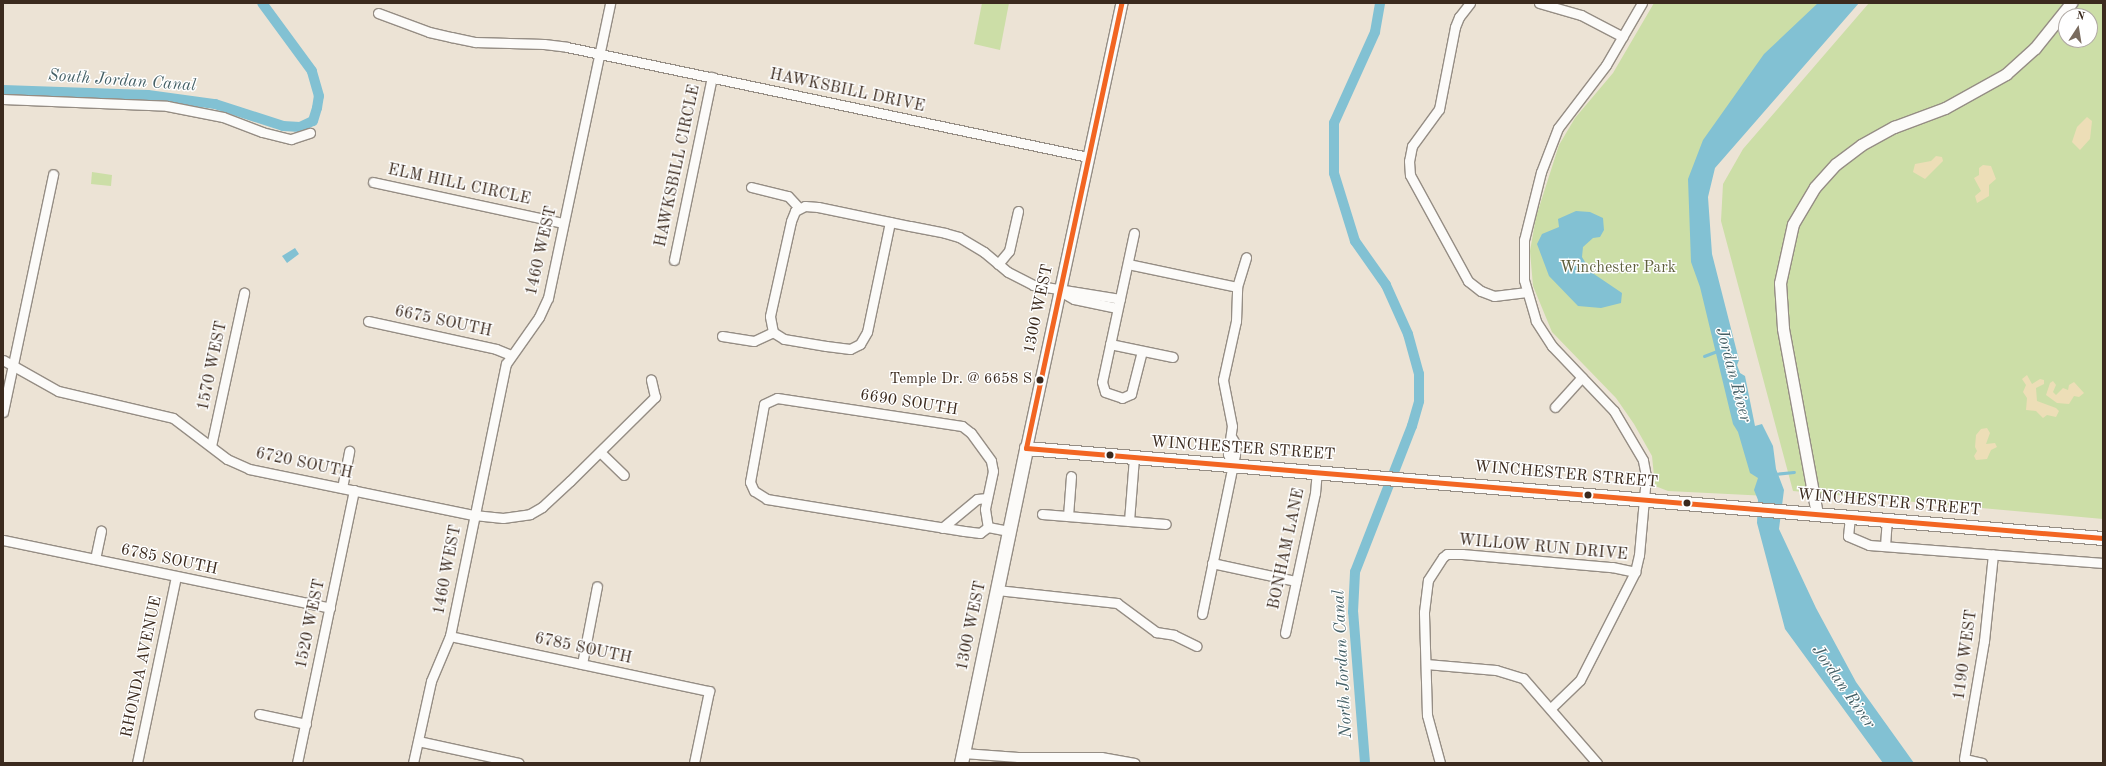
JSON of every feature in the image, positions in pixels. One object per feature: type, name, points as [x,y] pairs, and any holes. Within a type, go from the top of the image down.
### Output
[{"type":"main road","name":"WINCHESTER STREET","points":[[1026,448],[1317,471],[2103,538]]},
{"type":"main road","name":"1300 WEST","points":[[962,758],[1026,448]]},
{"type":"street","name":"1460 WEST","points":[[413,763],[431,681],[450,636],[503,374],[511,355],[544,307],[610,3]]},
{"type":"street","name":"1300 WEST","points":[[1026,448],[1121,3]]},
{"type":"street","points":[[1470,3],[1462,11],[1455,27],[1439,109],[1412,146],[1409,161],[1410,175],[1468,281],[1481,291],[1494,296],[1527,292]]},
{"type":"street","points":[[1539,3],[1581,15],[1622,38]]},
{"type":"street","points":[[1551,708],[1580,680],[1635,572],[1640,556],[1646,476],[1640,453],[1614,411],[1542,332],[1527,292],[1522,266],[1524,240],[1550,146],[1569,112],[1606,66],[1642,3]]},
{"type":"street","points":[[1817,514],[1783,328],[1780,283],[1793,224],[1814,187],[1854,150],[1894,127],[1951,105],[2006,74],[2035,48],[2071,3]]},
{"type":"street","name":"HAWKSBILL DRIVE","points":[[378,13],[429,32],[475,42],[544,44],[599,54],[1088,157]]},
{"type":"street","name":"HAWKSBILL CIRCLE","points":[[674,260],[712,77]]},
{"type":"street","points":[[3,99],[167,106],[223,117],[262,132],[291,139],[310,133]]},
{"type":"street","points":[[3,412],[53,174]]},
{"type":"street","name":"ELM HILL CIRCLE","points":[[373,182],[563,222]]},
{"type":"street","points":[[751,187],[788,196],[800,208],[818,207],[958,237],[971,243],[1018,278],[1060,291],[1074,299],[1118,308]]},
{"type":"street","points":[[800,208],[791,220],[770,316],[773,332],[784,339],[826,346],[850,349],[860,344],[867,332],[890,222]]},
{"type":"street","points":[[998,264],[1009,251],[1018,211]]},
{"type":"street","points":[[1134,233],[1102,382],[1103,389],[1107,394],[1126,398],[1131,394],[1142,351]]},
{"type":"street","points":[[1202,614],[1232,464],[1228,454],[1232,438],[1223,380],[1236,321],[1237,287],[1246,257]]},
{"type":"street","points":[[1128,264],[1237,287]]},
{"type":"street","points":[[1060,291],[1076,290],[1120,299]]},
{"type":"street","name":"1570 WEST","points":[[211,446],[244,293]]},
{"type":"street","name":"6675 SOUTH","points":[[368,321],[496,349],[511,355]]},
{"type":"street","points":[[722,336],[754,341],[773,332]]},
{"type":"street","points":[[1110,344],[1173,357]]},
{"type":"street","name":"6720 SOUTH","points":[[3,360],[58,391],[173,418],[227,459],[249,469],[474,515],[503,518],[530,514],[542,506],[600,452],[655,398],[651,379]]},
{"type":"street","points":[[1555,407],[1582,377]]},
{"type":"street","name":"6690 SOUTH","points":[[988,527],[984,518],[993,471],[991,462],[971,434],[962,426],[777,398],[764,404],[750,482],[754,491],[766,499],[942,528],[980,533],[988,527],[1009,531]]},
{"type":"street","points":[[342,488],[349,451]]},
{"type":"street","points":[[600,452],[624,475]]},
{"type":"street","points":[[1129,521],[1134,457]]},
{"type":"street","name":"BONHAM LANE","points":[[1285,633],[1315,493],[1317,471]]},
{"type":"street","points":[[1068,516],[1071,476]]},
{"type":"street","name":"1520 WEST","points":[[297,763],[354,490]]},
{"type":"street","points":[[942,528],[977,499],[987,498]]},
{"type":"street","points":[[1042,514],[1166,524]]},
{"type":"street","points":[[1850,517],[1848,536],[1869,545],[2103,563]]},
{"type":"street","points":[[1885,546],[1887,520]]},
{"type":"street","points":[[96,560],[101,531]]},
{"type":"street","name":"6785 SOUTH","points":[[3,540],[330,608]]},
{"type":"street","name":"WILLOW RUN DRIVE","points":[[1426,664],[1424,612],[1426,588],[1434,567],[1447,554],[1612,567],[1635,572]]},
{"type":"street","name":"1190 WEST","points":[[1982,763],[1964,759],[1984,641],[1993,554]]},
{"type":"street","points":[[1212,563],[1296,581]]},
{"type":"street","name":"RHONDA AVENUE","points":[[137,763],[176,577]]},
{"type":"street","points":[[582,664],[598,586]]},
{"type":"street","points":[[997,590],[1117,603],[1156,632],[1174,635],[1197,646]]},
{"type":"street","name":"6785 SOUTH","points":[[450,636],[710,691],[694,763]]},
{"type":"street","points":[[1440,763],[1428,722],[1426,664],[1496,670],[1515,674],[1529,684],[1597,763]]},
{"type":"street","points":[[259,714],[306,724]]},
{"type":"street","points":[[418,741],[519,763]]},
{"type":"street","points":[[962,758],[1065,760],[1102,757],[1134,763]]},
{"type":"green space","points":[[982,3],[1009,3],[1000,50],[974,44]]},
{"type":"green space","name":"Winchester Park","points":[[1654,3],[1838,3],[1707,157],[1698,237],[1768,496],[1668,491],[1655,486],[1652,456],[1634,424],[1616,398],[1552,332],[1533,286],[1530,251],[1536,217],[1559,145],[1575,118],[1613,73]]},
{"type":"green space","points":[[1869,3],[2103,3],[2103,519],[1793,491],[1721,221],[1723,184],[1743,149]]},
{"type":"green space","points":[[92,172],[112,175],[111,186],[91,184]]},
{"type":"sand","points":[[2087,117],[2092,121],[2090,139],[2080,150],[2072,142],[2077,127]]},
{"type":"sand","points":[[1936,156],[1942,157],[1943,161],[1925,179],[1913,172],[1915,164],[1931,161]]},
{"type":"sand","points":[[1983,165],[1991,166],[1996,179],[1989,185],[1989,196],[1977,203],[1975,196],[1981,191],[1974,178],[1979,175],[1979,168]]},
{"type":"sand","points":[[2027,375],[2032,384],[2040,379],[2044,380],[2044,384],[2036,388],[2037,401],[2056,408],[2059,411],[2056,417],[2047,415],[2043,418],[2036,411],[2026,410],[2027,398],[2023,392],[2026,385],[2022,379]]},
{"type":"sand","points":[[2053,381],[2056,385],[2053,392],[2056,395],[2063,388],[2068,390],[2069,385],[2074,382],[2084,393],[2079,397],[2074,396],[2069,404],[2057,403],[2046,395],[2050,383]]},
{"type":"sand","points":[[1987,428],[1990,433],[1986,444],[1995,443],[1997,447],[1991,450],[1987,459],[1976,460],[1974,456],[1977,451],[1975,447],[1976,435],[1981,429]]},
{"type":"water","name":"Jordan River","points":[[1818,3],[1859,3],[1715,168],[1708,197],[1712,254],[1739,360],[1737,365],[1740,373],[1745,376],[1755,426],[1762,424],[1773,446],[1776,469],[1784,490],[1779,529],[1816,608],[1856,682],[1914,763],[1883,763],[1785,629],[1757,523],[1758,500],[1754,490],[1758,478],[1750,473],[1738,432],[1733,424],[1700,287],[1691,262],[1688,179],[1703,140],[1764,54]]},
{"type":"water","points":[[1576,211],[1590,212],[1603,218],[1604,230],[1600,237],[1593,238],[1583,247],[1582,257],[1591,272],[1622,293],[1621,303],[1601,308],[1578,306],[1549,276],[1537,244],[1542,234],[1559,227],[1558,219]]},
{"type":"water","points":[[295,248],[299,254],[287,263],[282,256]]},
{"type":"waterway","name":"South Jordan Canal","points":[[3,90],[148,95],[215,104],[283,126],[300,127],[313,121],[317,108],[319,96],[312,71],[262,3]]},
{"type":"waterway","name":"North Jordan Canal","points":[[1365,763],[1353,612],[1355,572],[1412,426],[1419,401],[1419,374],[1408,334],[1386,285],[1355,241],[1334,173],[1334,123],[1375,32],[1380,3]]},
{"type":"waterway","name":"Jordan River","points":[[1704,356],[1717,351]]},
{"type":"waterway","points":[[1774,474],[1794,472]]},
{"type":"transit line","points":[[1026,448],[1121,3]]},
{"type":"transit line","points":[[1026,448],[2103,538]]},
{"type":"place","name":"Temple Dr. @ 6658 S","points":[[1040,380]]}]
